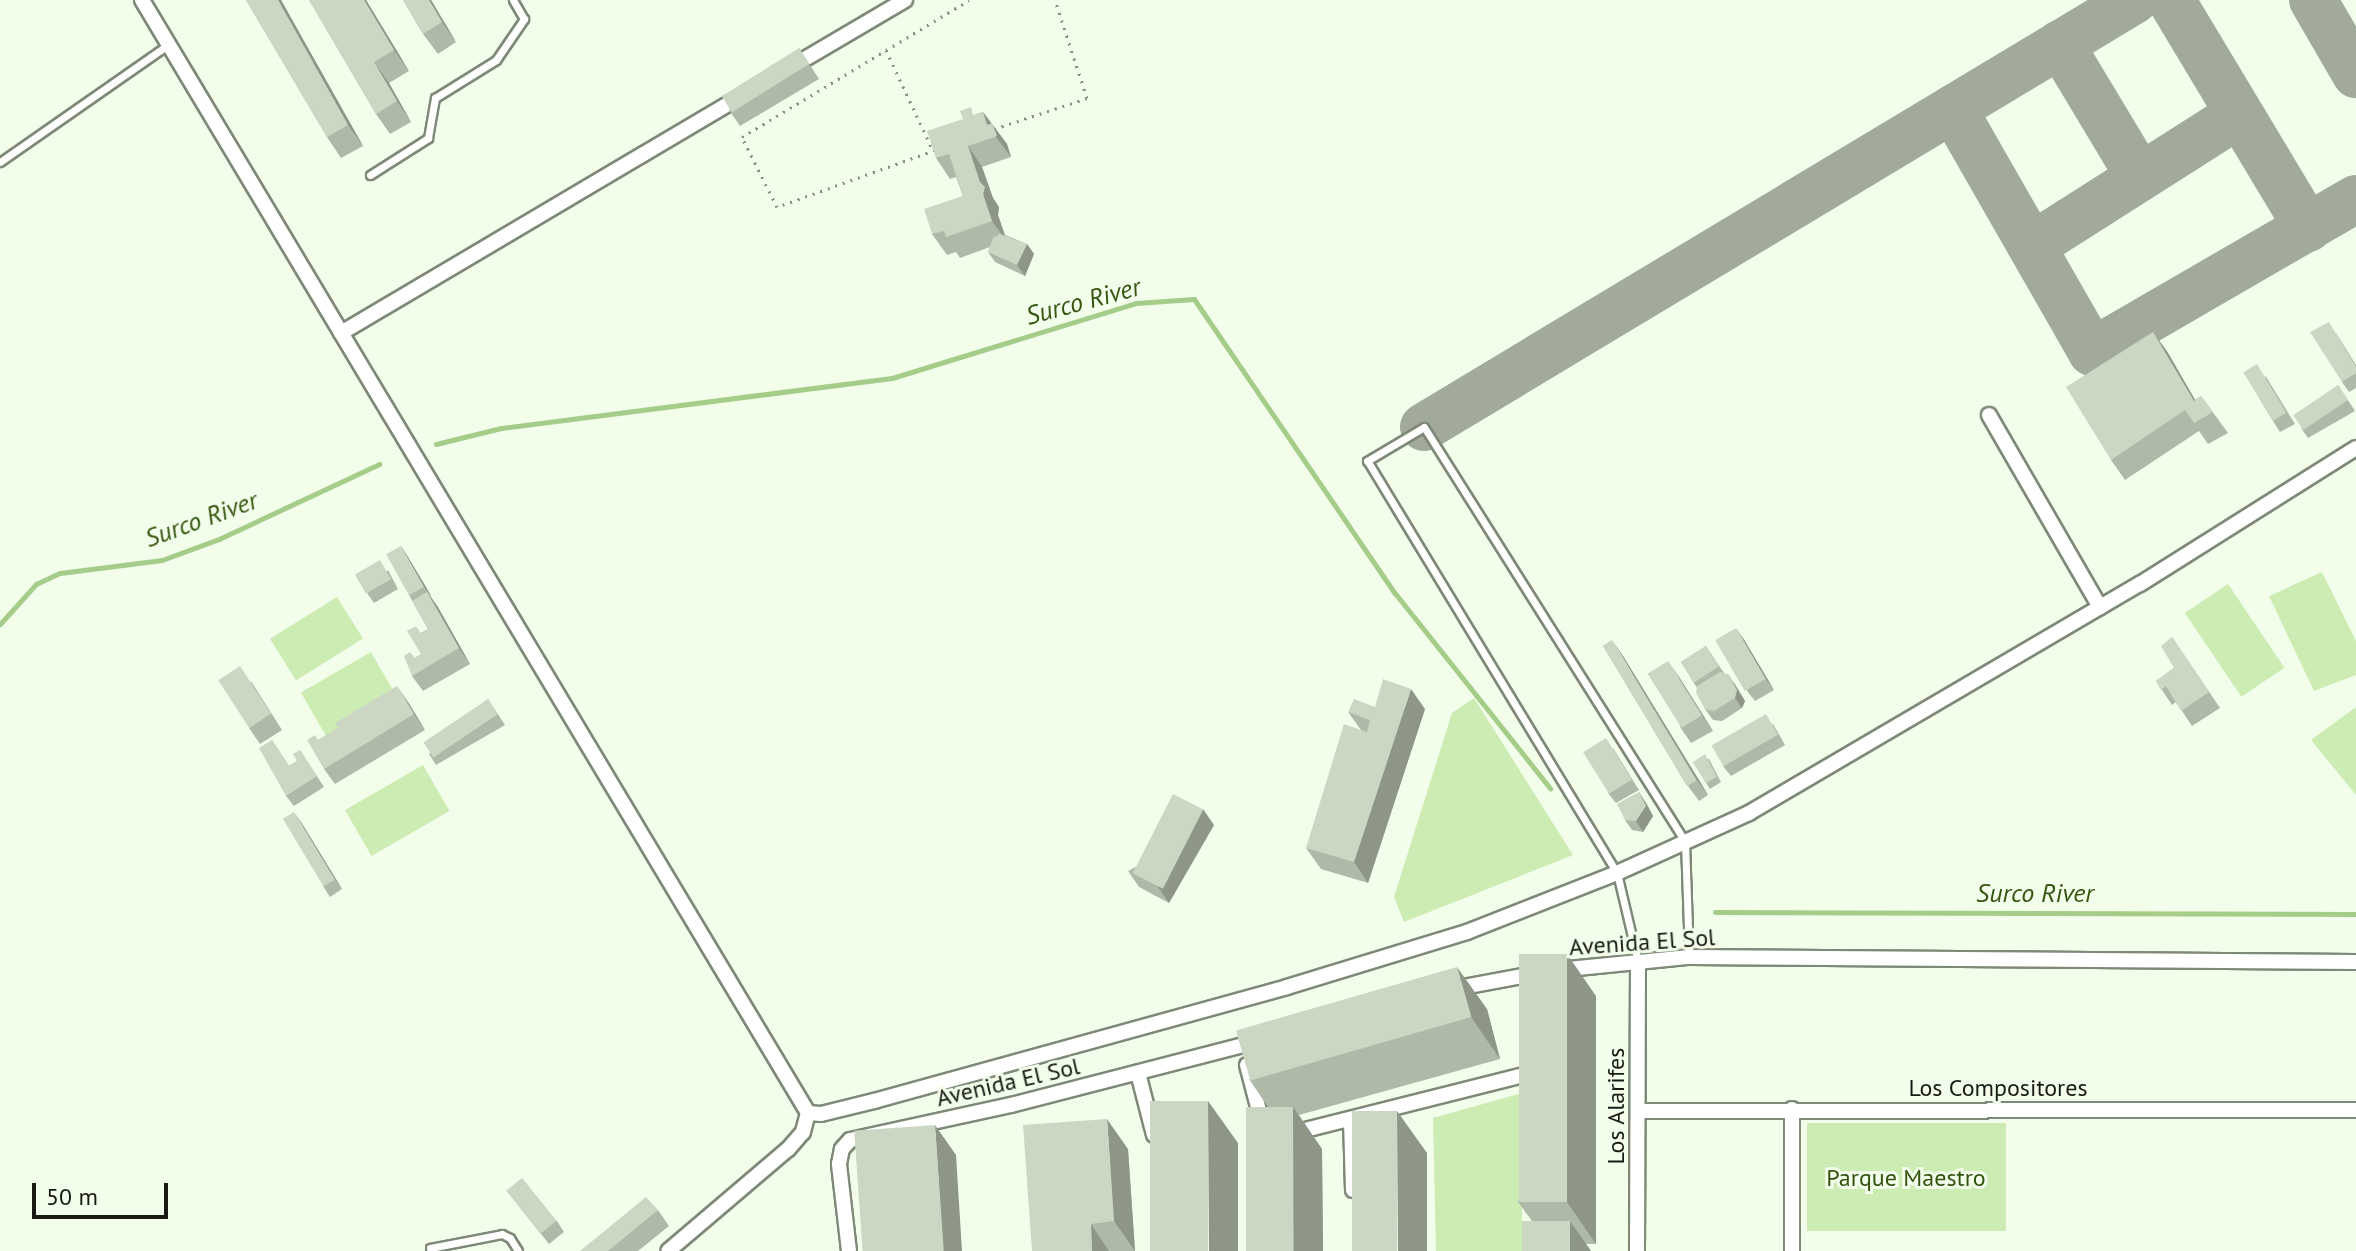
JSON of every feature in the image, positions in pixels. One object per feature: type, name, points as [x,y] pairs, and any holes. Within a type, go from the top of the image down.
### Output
[{"type":"street","points":[[142,0],[808,1113],[803,1132],[788,1149],[668,1251]]},
{"type":"street","points":[[781,73],[905,0]]},
{"type":"street","points":[[341,333],[754,89]]},
{"type":"street","points":[[1989,415],[2100,607]]},
{"type":"street","points":[[808,1113],[821,1114],[874,1101],[1287,987],[1467,932],[1617,873],[1749,813],[2100,607],[2356,448]]},
{"type":"street","name":"Avenida El Sol","points":[[1439,993],[1689,957],[2356,962]]},
{"type":"street","name":"Los Alarifes","points":[[1637,1251],[1638,962]]},
{"type":"street","name":"Avenida El Sol","points":[[849,1251],[839,1156],[845,1144],[856,1137],[968,1115],[1271,1038]]},
{"type":"street","points":[[1241,1046],[1269,1139],[1531,1073],[1529,1045]]},
{"type":"street","points":[[1138,1073],[1154,1128],[1153,1158]]},
{"type":"street","points":[[1792,1109],[1792,1251]]},
{"type":"street","name":"Los Compositores","points":[[1639,1111],[2356,1110]]},
{"type":"street","points":[[1351,1119],[1353,1207]]},
{"type":"lane","points":[[370,175],[428,138],[435,98],[496,60],[524,19],[513,0]]},
{"type":"lane","points":[[0,162],[169,44]]},
{"type":"lane","points":[[1638,962],[1617,873],[1367,461],[1424,427],[1685,842],[1689,957]]},
{"type":"lane","points":[[430,1248],[502,1234],[510,1238],[518,1251]]},
{"type":"path","points":[[945,146],[777,207],[742,137],[969,0]]},
{"type":"path","points":[[987,132],[1087,98],[1055,0]]},
{"type":"path","points":[[886,50],[933,151]]},
{"type":"green space","points":[[2322,572],[2356,641],[2356,675],[2314,691],[2269,596]]},
{"type":"green space","points":[[2228,584],[2284,668],[2241,697],[2185,613]]},
{"type":"green space","points":[[337,597],[363,639],[296,680],[270,639]]},
{"type":"green space","points":[[371,652],[396,695],[326,736],[301,692]]},
{"type":"green space","points":[[1474,698],[1573,855],[1404,922],[1394,897],[1452,713]]},
{"type":"green space","points":[[2356,707],[2356,795],[2311,740]]},
{"type":"green space","points":[[423,765],[450,811],[372,856],[345,810]]},
{"type":"green space","points":[[1522,1093],[1522,1251],[1436,1251],[1433,1118]]},
{"type":"green space","name":"Parque Maestro","points":[[1807,1123],[2006,1123],[2006,1231],[1807,1231]]},
{"type":"building","points":[[246,0],[278,0],[348,125],[327,137]]},
{"type":"building","points":[[309,0],[364,0],[394,50],[374,62],[397,101],[376,114]]},
{"type":"building","points":[[403,0],[429,0],[442,22],[423,34]]},
{"type":"building","points":[[799,48],[809,64],[732,112],[722,96]]},
{"type":"building","points":[[971,107],[973,115],[983,112],[987,125],[992,123],[997,136],[968,146],[980,182],[985,187],[983,195],[992,221],[946,237],[944,231],[932,234],[924,209],[963,196],[949,154],[936,158],[927,131],[963,119],[960,111]]},
{"type":"building","points":[[1000,234],[1027,244],[1017,265],[988,252],[993,238]]},
{"type":"building","points":[[2329,322],[2356,367],[2356,373],[2342,382],[2310,332]]},
{"type":"building","points":[[2153,332],[2194,401],[2201,396],[2213,412],[2194,423],[2185,410],[2111,460],[2066,387]]},
{"type":"building","points":[[2257,364],[2286,413],[2273,421],[2243,372]]},
{"type":"building","points":[[2338,385],[2348,400],[2303,430],[2293,415]]},
{"type":"building","points":[[401,546],[424,587],[409,595],[386,554]]},
{"type":"building","points":[[380,560],[391,579],[366,594],[355,574]]},
{"type":"building","points":[[427,592],[459,648],[412,676],[404,656],[410,652],[415,658],[421,654],[407,631],[416,626],[421,634],[428,629],[412,601]]},
{"type":"building","points":[[1736,628],[1766,679],[1745,691],[1715,640]]},
{"type":"building","points":[[2172,637],[2209,692],[2181,711],[2166,686],[2161,690],[2156,681],[2174,668],[2161,646]]},
{"type":"building","points":[[1612,640],[1696,781],[1687,786],[1603,646]]},
{"type":"building","points":[[1706,646],[1719,666],[1694,682],[1681,662]]},
{"type":"building","points":[[1668,661],[1702,715],[1682,728],[1648,674]]},
{"type":"building","points":[[240,666],[271,714],[249,728],[218,680]]},
{"type":"building","points":[[1720,672],[1728,674],[1737,690],[1735,698],[1714,711],[1705,709],[1696,693],[1697,686]]},
{"type":"building","points":[[1383,679],[1411,689],[1354,862],[1306,848],[1344,724],[1367,732],[1370,720],[1348,712],[1354,699],[1375,707]]},
{"type":"building","points":[[397,686],[414,714],[324,769],[307,740],[315,735],[318,740],[338,728],[335,723]]},
{"type":"building","points":[[488,699],[498,714],[433,758],[423,743]]},
{"type":"building","points":[[1766,714],[1778,735],[1723,766],[1711,746]]},
{"type":"building","points":[[1606,738],[1632,780],[1609,794],[1583,752]]},
{"type":"building","points":[[272,740],[289,766],[297,761],[293,754],[300,750],[317,776],[286,796],[259,748]]},
{"type":"building","points":[[1705,754],[1717,777],[1706,783],[1693,762]]},
{"type":"building","points":[[1639,792],[1646,806],[1636,821],[1625,820],[1617,804]]},
{"type":"building","points":[[1173,794],[1203,809],[1163,889],[1133,873]]},
{"type":"building","points":[[294,812],[335,880],[324,886],[283,819]]},
{"type":"building","points":[[1519,954],[1567,954],[1567,1202],[1519,1202]]},
{"type":"building","points":[[1457,967],[1471,1017],[1250,1080],[1236,1030]]},
{"type":"building","points":[[1150,1101],[1208,1101],[1208,1251],[1150,1251]]},
{"type":"building","points":[[1246,1107],[1293,1107],[1293,1251],[1246,1251]]},
{"type":"building","points":[[1352,1111],[1397,1111],[1397,1251],[1352,1251]]},
{"type":"building","points":[[1107,1119],[1114,1221],[1091,1224],[1092,1251],[1032,1251],[1023,1125]]},
{"type":"building","points":[[935,1125],[944,1251],[863,1251],[854,1131]]},
{"type":"building","points":[[522,1178],[557,1221],[541,1233],[506,1191]]},
{"type":"building","points":[[646,1197],[658,1210],[608,1251],[580,1251]]},
{"type":"building","points":[[1522,1221],[1570,1221],[1570,1251],[1522,1251]]},
{"type":"waterway","name":"Surco River","points":[[436,444],[501,428],[892,378],[1136,303],[1194,299],[1394,592],[1550,788]]},
{"type":"waterway","name":"Surco River","points":[[0,624],[36,584],[60,573],[162,560],[219,539],[379,464]]},
{"type":"waterway","name":"Surco River","points":[[1715,912],[2356,914]]},
{"type":"taxiway","points":[[1424,427],[2134,0]]},
{"type":"taxiway","points":[[2171,0],[2308,228]]},
{"type":"taxiway","points":[[2313,0],[2356,74]]},
{"type":"taxiway","points":[[2060,44],[2140,177]]},
{"type":"taxiway","points":[[1953,109],[2092,352],[2356,199]]},
{"type":"taxiway","points":[[2032,246],[2238,115]]}]
